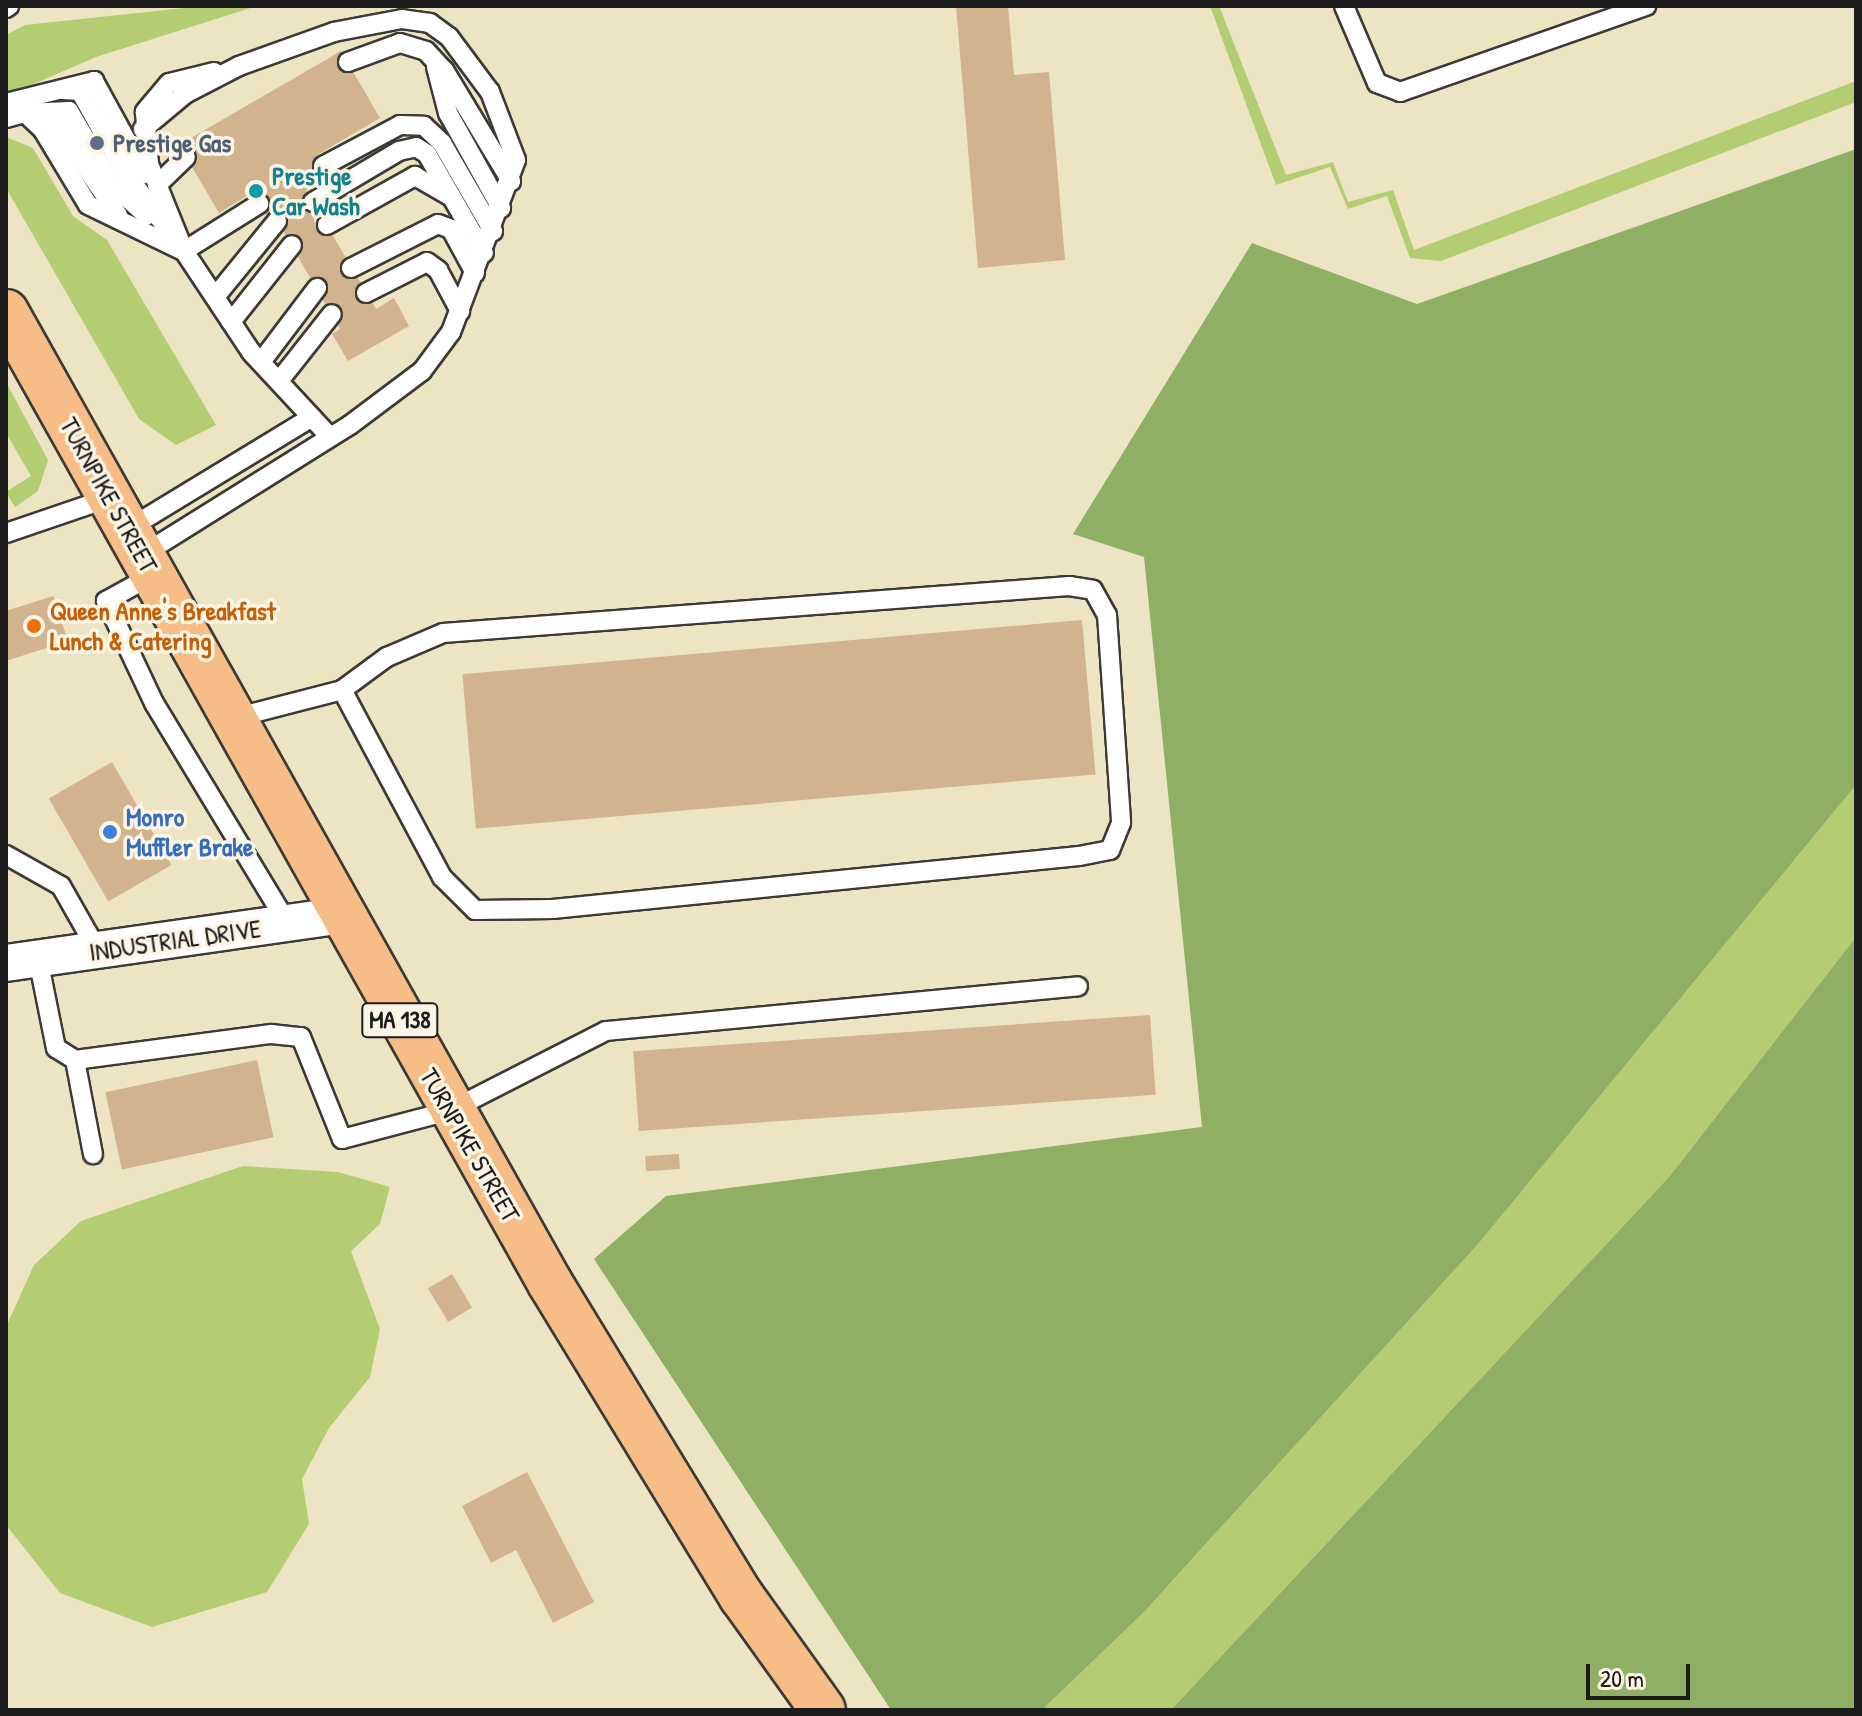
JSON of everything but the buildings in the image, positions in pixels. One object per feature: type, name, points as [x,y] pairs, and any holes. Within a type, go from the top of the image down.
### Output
[{"type":"main road","name":"TURNPIKE STREET","points":[[6,312],[344,915],[449,1111],[742,1597],[823,1710]]},
{"type":"street","name":"INDUSTRIAL DRIVE","points":[[22,961],[344,915]]},
{"type":"lane","points":[[1344,6],[1377,83],[1400,92],[1646,6]]},
{"type":"lane","points":[[6,533],[134,539],[330,437],[422,371],[460,311],[511,181],[515,153],[492,96],[449,37],[430,23],[372,22],[239,66],[169,83],[142,117],[143,129],[157,185],[184,251]]},
{"type":"lane","points":[[348,62],[400,43],[420,47],[434,60],[511,181]]},
{"type":"lane","points":[[434,60],[448,113],[501,208]]},
{"type":"lane","points":[[6,118],[16,105],[80,91],[125,172],[184,251],[231,322],[261,362],[330,437]]},
{"type":"lane","points":[[16,105],[69,111],[112,184],[184,251]]},
{"type":"lane","points":[[16,105],[48,136],[88,205],[184,251]]},
{"type":"lane","points":[[323,166],[400,125],[424,126],[442,143],[493,231]]},
{"type":"lane","points":[[313,202],[399,151],[416,147],[427,154],[484,253]]},
{"type":"lane","points":[[157,185],[186,157]]},
{"type":"lane","points":[[327,225],[415,176],[453,199]]},
{"type":"lane","points":[[184,251],[259,204]]},
{"type":"lane","points":[[215,297],[277,221]]},
{"type":"lane","points":[[351,268],[438,224],[451,229],[475,273]]},
{"type":"lane","points":[[231,322],[292,245]]},
{"type":"lane","points":[[366,293],[427,262],[438,270],[460,311]]},
{"type":"lane","points":[[261,362],[317,288]]},
{"type":"lane","points":[[279,381],[332,314]]},
{"type":"lane","points":[[288,924],[154,703],[106,601],[134,539],[312,417]]},
{"type":"lane","points":[[234,718],[342,690],[387,657],[443,633],[1081,588],[1093,590],[1107,615],[1121,823],[1110,850],[1079,856],[553,909],[475,910],[442,877],[342,690]]},
{"type":"lane","points":[[6,855],[61,886],[98,951]]},
{"type":"lane","points":[[22,961],[56,1048],[75,1060],[271,1034],[301,1037],[342,1139],[449,1111],[606,1031],[1078,986]]},
{"type":"lane","points":[[75,1060],[93,1154]]},
{"type":"green space","points":[[203,6],[257,6],[96,57],[6,96],[6,35],[25,25]]},
{"type":"green space","points":[[1210,6],[1219,6],[1286,175],[1333,162],[1348,202],[1393,190],[1414,250],[1856,81],[1856,102],[1441,261],[1410,258],[1387,196],[1348,209],[1330,167],[1276,185]]},
{"type":"green space","points":[[6,137],[33,148],[73,216],[107,240],[216,425],[176,445],[139,419],[6,188]]},
{"type":"green space","points":[[1856,149],[1856,785],[1479,1243],[1144,1612],[1042,1710],[891,1710],[594,1259],[666,1196],[1202,1127],[1144,557],[1073,534],[1252,243],[1417,304]]},
{"type":"green space","points":[[6,382],[48,460],[38,491],[15,507],[6,492],[31,476],[6,433]]},
{"type":"green space","points":[[1856,785],[1856,937],[1669,1177],[1171,1710],[1042,1710],[1144,1612],[1479,1243]]},
{"type":"green space","points":[[1856,937],[1856,1710],[1171,1710],[1669,1177]]},
{"type":"green space","points":[[243,1166],[338,1172],[390,1187],[380,1224],[351,1251],[380,1329],[370,1377],[329,1428],[302,1479],[309,1524],[267,1592],[152,1627],[60,1593],[6,1525],[6,1327],[34,1265],[81,1221]]},
{"type":"place","name":"Prestige Gas","points":[[97,143]]},
{"type":"place","name":"Prestige Car Wash","points":[[256,191]]},
{"type":"place","name":"Queen Anne's Breakfast Lunch & Catering","points":[[34,626]]},
{"type":"place","name":"Monro Muffler Brake","points":[[110,832]]}]
